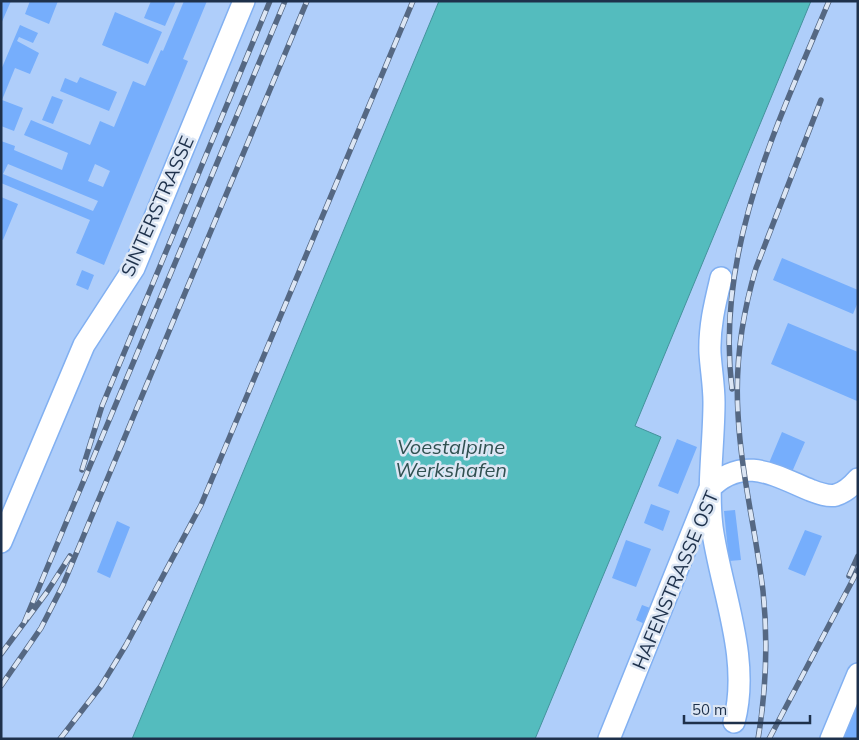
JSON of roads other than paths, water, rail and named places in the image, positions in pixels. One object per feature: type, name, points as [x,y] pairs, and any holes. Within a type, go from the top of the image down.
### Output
[{"type":"street","name":"SINTERSTRASSE","points":[[1,542],[84,345],[134,268],[244,1]]},
{"type":"street","points":[[721,278],[712,314],[710,351],[714,400],[710,488],[712,526],[740,670],[740,702],[734,722]]},
{"type":"street","name":"HAFENSTRASSE OST","points":[[609,739],[710,488],[721,478],[744,470],[762,470],[820,494],[835,495],[848,489],[858,479]]},
{"type":"street","points":[[831,739],[858,674]]},
{"type":"water","name":"Voestalpine Werkshafen","points":[[439,1],[811,1],[635,426],[661,437],[535,739],[132,739]]},
{"type":"railway","points":[[82,470],[102,406],[270,1]]},
{"type":"railway","points":[[24,623],[285,1]]},
{"type":"railway","points":[[1,686],[41,628],[63,585],[307,1]]},
{"type":"railway","points":[[60,739],[101,686],[126,645],[201,505],[413,1]]},
{"type":"railway","points":[[732,389],[729,338],[733,288],[742,238],[771,142],[829,1]]},
{"type":"railway","points":[[758,739],[765,665],[765,609],[740,436],[737,396],[739,359],[743,322],[756,268],[821,100]]},
{"type":"railway","points":[[1,654],[47,592],[70,556]]},
{"type":"railway","points":[[849,576],[858,556]]},
{"type":"railway","points":[[769,739],[858,570]]}]
